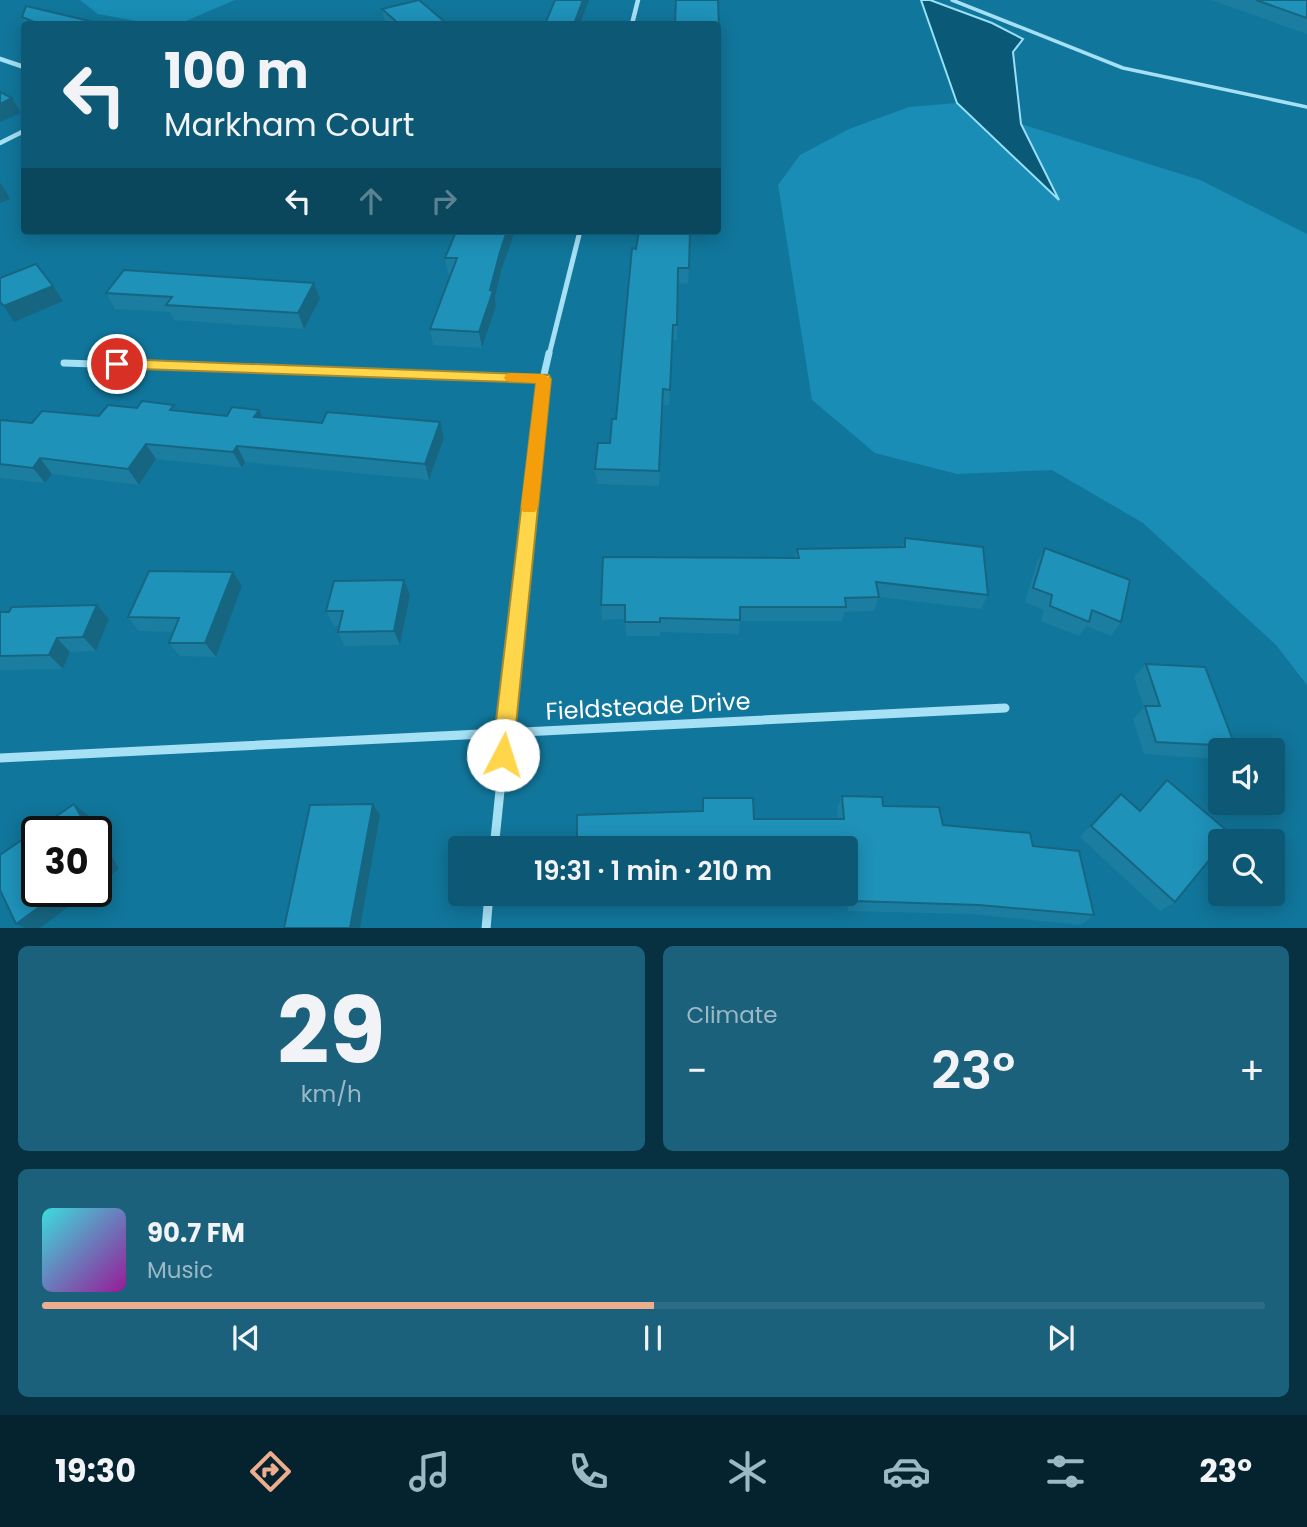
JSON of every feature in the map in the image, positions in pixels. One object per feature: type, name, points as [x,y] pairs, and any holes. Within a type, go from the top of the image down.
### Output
[{"type":"street","points":[[633,21],[638,0]]},
{"type":"street","points":[[0,59],[21,66]]},
{"type":"street","points":[[0,143],[21,132]]},
{"type":"street","points":[[495,836],[543,379],[579,235]]},
{"type":"street","points":[[64,363],[543,379]]},
{"type":"street","name":"Fieldsteade Drive","points":[[0,758],[1005,708]]},
{"type":"street","points":[[486,928],[488,906]]},
{"type":"lane","points":[[951,0],[1123,68],[1307,107]]},
{"type":"shaded area","points":[[80,0],[235,0],[186,21],[136,21],[98,14]]},
{"type":"shaded area","points":[[921,0],[930,0],[992,23],[1023,39],[1013,52],[1021,124],[1059,200],[957,103]]},
{"type":"shaded area","points":[[957,103],[1057,198],[1021,124],[1200,180],[1307,234],[1307,685],[1276,645],[1143,523],[1052,470],[957,474],[875,453],[812,400],[778,185],[800,155],[849,129],[909,107]]},
{"type":"building","points":[[419,0],[444,21],[396,21],[382,9]]},
{"type":"building","points":[[555,0],[583,0],[575,21],[546,21]]},
{"type":"building","points":[[676,0],[718,0],[719,21],[675,21]]},
{"type":"building","points":[[1256,0],[1307,0],[1307,18]]},
{"type":"building","points":[[26,6],[89,21],[32,21],[22,17]]},
{"type":"building","points":[[0,92],[12,98],[0,104]]},
{"type":"building","points":[[455,235],[506,235],[490,290],[493,291],[479,332],[430,329],[457,258],[445,258]]},
{"type":"building","points":[[638,235],[690,235],[689,268],[678,268],[677,325],[673,325],[670,390],[663,389],[659,471],[595,469],[598,443],[610,443],[612,419],[616,419],[632,248],[636,249]]},
{"type":"building","points":[[36,264],[53,286],[4,306],[0,302],[0,278]]},
{"type":"building","points":[[124,270],[314,283],[298,313],[166,305],[172,297],[106,293]]},
{"type":"building","points":[[142,401],[174,405],[170,410],[227,416],[232,407],[259,410],[254,417],[322,423],[327,412],[440,422],[425,464],[237,446],[233,452],[146,444],[128,469],[40,458],[33,468],[0,464],[0,420],[32,423],[42,411],[99,416],[108,405],[137,408]]},
{"type":"building","points":[[905,538],[983,547],[988,595],[876,582],[879,597],[845,598],[846,607],[740,607],[740,620],[660,618],[660,622],[625,622],[625,605],[601,605],[603,557],[799,558],[797,549],[905,547]]},
{"type":"building","points":[[1045,548],[1130,580],[1121,622],[1092,610],[1089,622],[1050,606],[1052,595],[1033,588]]},
{"type":"building","points":[[149,571],[233,572],[205,643],[169,643],[179,618],[128,617]]},
{"type":"building","points":[[404,580],[394,631],[338,632],[343,611],[326,611],[334,581]]},
{"type":"building","points":[[97,605],[83,637],[57,638],[49,655],[0,656],[0,612],[9,612],[12,607]]},
{"type":"building","points":[[1146,664],[1205,667],[1232,738],[1208,738],[1208,745],[1156,742],[1145,706],[1160,706]]},
{"type":"building","points":[[1167,780],[1225,829],[1208,829],[1208,862],[1175,902],[1091,826],[1121,794],[1140,811]]},
{"type":"building","points":[[842,796],[882,797],[883,806],[939,807],[943,825],[1030,833],[1033,846],[1079,851],[1094,915],[979,905],[858,901],[858,836],[577,836],[577,815],[703,811],[703,798],[753,798],[754,819],[844,819]]},
{"type":"building","points":[[74,804],[81,816],[57,816]]},
{"type":"building","points":[[373,804],[350,928],[284,928],[310,805]]},
{"type":"building","points":[[21,841],[21,907],[39,907],[16,924],[0,890],[0,855]]},
{"type":"slow traffic","points":[[511,378],[543,379],[529,507]]},
{"type":"route","points":[[117,364],[543,379],[503,755]]}]
